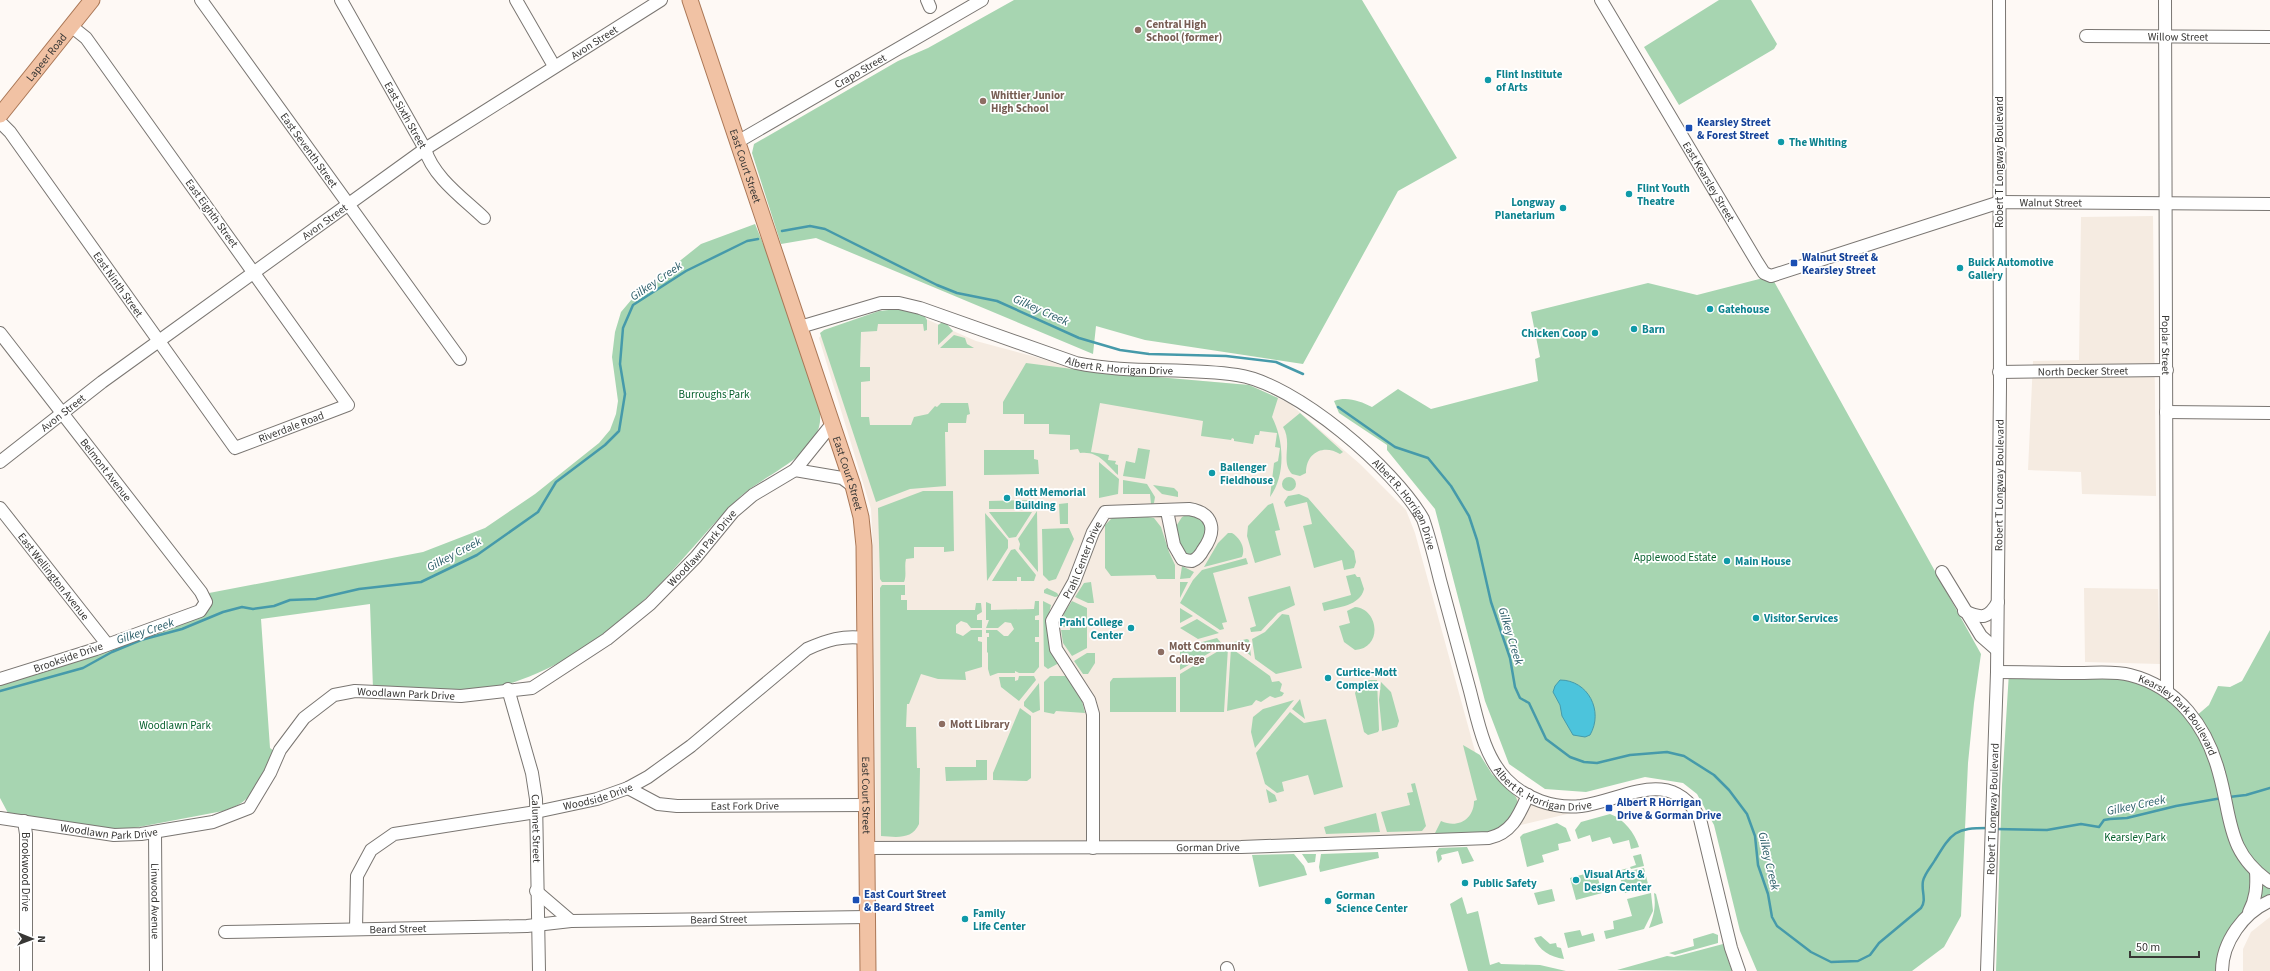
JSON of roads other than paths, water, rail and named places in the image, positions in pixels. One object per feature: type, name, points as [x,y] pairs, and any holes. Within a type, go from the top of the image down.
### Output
[{"type":"main road","name":"Lapeer Road","points":[[0,115],[92,0]]},
{"type":"main road","name":"East Court Street","points":[[690,0],[739,141],[853,486],[863,532],[868,971]]},
{"type":"street","name":"East Seventh Street","points":[[202,0],[460,359]]},
{"type":"street","name":"East Sixth Street","points":[[341,0],[425,149],[428,160],[443,179],[484,218]]},
{"type":"street","points":[[516,0],[554,66]]},
{"type":"street","name":"Avon Street","points":[[0,462],[159,340],[425,149],[554,66],[661,0]]},
{"type":"street","name":"Crapo Street","points":[[739,141],[982,0]]},
{"type":"street","name":"East Kearsley Street","points":[[1601,0],[1757,262],[1764,272],[1771,276]]},
{"type":"street","name":"Robert T Longway Boulevard","points":[[1987,971],[1990,828],[1997,672],[1998,602],[2000,372],[1999,0]]},
{"type":"street","name":"Poplar Street","points":[[2165,0],[2167,691]]},
{"type":"street","name":"East Eighth Street","points":[[71,26],[86,38],[348,405]]},
{"type":"street","name":"Willow Street","points":[[2086,36],[2270,36]]},
{"type":"street","name":"East Ninth Street","points":[[0,122],[10,132],[235,448]]},
{"type":"street","name":"Walnut Street","points":[[1771,276],[2000,202],[2270,204]]},
{"type":"street","name":"Albert R. Horrigan Drive","points":[[800,327],[873,304],[900,303],[920,308],[1076,363],[1102,367],[1236,375],[1267,384],[1292,397],[1357,445],[1393,481],[1417,509],[1427,530],[1486,747],[1494,764],[1516,789],[1550,804],[1570,806],[1590,804],[1651,789],[1666,790],[1682,798],[1695,810],[1701,823],[1731,948],[1740,971]]},
{"type":"street","name":"Belmont Avenue","points":[[0,333],[201,592],[206,602],[204,608]]},
{"type":"street","name":"North Decker Street","points":[[2000,372],[2166,370]]},
{"type":"street","name":"Riverdale Road","points":[[235,448],[348,405]]},
{"type":"street","points":[[2166,412],[2270,413]]},
{"type":"street","name":"Woodlawn Park Drive","points":[[0,818],[114,835],[155,832],[213,822],[249,808],[270,773],[280,750],[304,718],[334,695],[355,691],[461,696],[532,688],[607,639],[650,604],[696,558],[733,512],[753,495],[795,470],[832,424]]},
{"type":"street","points":[[795,470],[842,478],[853,486]]},
{"type":"street","name":"East Wellington Avenue","points":[[0,508],[106,644]]},
{"type":"street","name":"Prahl Center Drive","points":[[1093,848],[1093,714],[1089,700],[1056,649],[1052,621],[1074,582],[1093,532],[1105,512],[1189,509],[1199,511],[1207,516],[1213,528],[1210,538],[1200,556],[1192,561],[1182,559],[1174,545],[1167,510]]},
{"type":"street","points":[[1942,572],[1964,611],[1981,636],[1997,650]]},
{"type":"street","points":[[1964,611],[1984,616],[1991,614],[1998,602]]},
{"type":"street","name":"Brookside Drive","points":[[0,679],[106,644],[204,608]]},
{"type":"street","name":"Woodside Drive","points":[[356,929],[357,876],[371,850],[394,834],[536,812],[597,799],[628,788],[648,777],[691,746],[808,649],[831,639],[852,636],[864,638]]},
{"type":"street","name":"Kearsley Park Boulevard","points":[[1997,672],[2129,674],[2151,682],[2167,691],[2183,704],[2195,718],[2212,750],[2220,774],[2231,830],[2240,851],[2256,871],[2270,882]]},
{"type":"street","name":"Calumet Street","points":[[508,690],[532,773],[536,812],[536,891],[539,971]]},
{"type":"street","name":"East Fork Drive","points":[[628,788],[658,804],[677,806],[866,805]]},
{"type":"street","name":"Gorman Drive","points":[[866,848],[1277,846],[1489,838],[1505,832],[1513,824],[1528,795]]},
{"type":"street","name":"Brookwood Drive","points":[[24,822],[26,834],[26,971]]},
{"type":"street","name":"Linwood Avenue","points":[[155,832],[156,971]]},
{"type":"street","points":[[2222,971],[2227,946],[2254,903],[2257,888],[2256,871]]},
{"type":"street","points":[[536,891],[571,921]]},
{"type":"street","points":[[2247,916],[2260,905],[2270,901]]},
{"type":"street","name":"Beard Street","points":[[225,932],[527,926],[538,923],[571,921],[867,917]]},
{"type":"water","points":[[1560,680],[1570,681],[1578,685],[1591,698],[1595,716],[1594,726],[1590,735],[1585,737],[1573,735],[1562,716],[1560,705],[1553,692],[1555,686]]},
{"type":"waterway","name":"Gilkey Creek","points":[[782,231],[810,226],[825,229],[937,285],[957,293],[997,301],[1079,338],[1120,350],[1149,354],[1226,356],[1276,362],[1303,374]]},
{"type":"waterway","name":"Gilkey Creek","points":[[0,691],[83,668],[112,652],[141,640],[182,629],[223,612],[242,607],[253,609],[274,606],[290,600],[316,599],[359,589],[421,582],[477,555],[538,512],[556,482],[605,445],[619,431],[625,394],[620,364],[623,328],[633,305],[686,271],[747,241],[758,239]]},
{"type":"waterway","name":"Gilkey Creek","points":[[1338,407],[1395,447],[1428,458],[1451,486],[1469,516],[1477,540],[1491,602],[1510,658],[1515,687],[1520,698],[1529,703],[1546,739],[1570,757],[1584,762],[1597,763],[1630,755],[1667,752],[1684,756],[1714,775],[1729,790],[1747,814],[1755,836],[1758,865],[1768,894],[1772,917],[1777,926],[1811,952],[1831,962],[1858,961],[1870,955],[1879,943],[1921,908],[1924,902],[1924,878],[1946,843],[1961,831],[1968,829],[1988,828]]},
{"type":"waterway","name":"Gilkey Creek","points":[[2229,797],[2246,795],[2270,788]]},
{"type":"waterway","name":"Gilkey Creek","points":[[1995,829],[2047,830],[2081,824],[2099,827],[2104,820],[2127,818],[2176,806],[2222,798]]},
{"type":"place","name":"Central High School (former)","points":[[1138,30]]},
{"type":"place","name":"Flint Institute of Arts","points":[[1488,80]]},
{"type":"place","name":"Whittier Junior High School","points":[[983,101]]},
{"type":"place","name":"Kearsley Street & Forest Street","points":[[1689,128]]},
{"type":"place","name":"The Whiting","points":[[1781,142]]},
{"type":"place","name":"Flint Youth Theatre","points":[[1629,194]]},
{"type":"place","name":"Longway Planetarium","points":[[1563,208]]},
{"type":"place","name":"Walnut Street & Kearsley Street","points":[[1794,263]]},
{"type":"place","name":"Buick Automotive Gallery","points":[[1960,268]]},
{"type":"place","name":"Gatehouse","points":[[1710,309]]},
{"type":"place","name":"Barn","points":[[1634,329]]},
{"type":"place","name":"Chicken Coop","points":[[1595,333]]},
{"type":"place","name":"Ballenger Fieldhouse","points":[[1212,473]]},
{"type":"place","name":"Mott Memorial Building","points":[[1007,498]]},
{"type":"place","name":"Main House","points":[[1727,561]]},
{"type":"place","name":"Visitor Services","points":[[1756,618]]},
{"type":"place","name":"Prahl College Center","points":[[1131,628]]},
{"type":"place","name":"Mott Community College","points":[[1161,652]]},
{"type":"place","name":"Curtice-Mott Complex","points":[[1328,678]]},
{"type":"place","name":"Mott Library","points":[[942,724]]},
{"type":"place","name":"Albert R Horrigan Drive & Gorman Drive","points":[[1609,808]]},
{"type":"place","name":"Visual Arts & Design Center","points":[[1576,880]]},
{"type":"place","name":"Public Safety","points":[[1465,883]]},
{"type":"place","name":"East Court Street & Beard Street","points":[[856,900]]},
{"type":"place","name":"Gorman Science Center","points":[[1328,901]]},
{"type":"place","name":"Family Life Center","points":[[965,919]]},
{"type":"park label","name":"Burroughs Park","points":[[714,394]]},
{"type":"park label","name":"Applewood Estate","points":[[1675,557]]},
{"type":"park label","name":"Woodlawn Park","points":[[175,725]]},
{"type":"park label","name":"Kearsley Park","points":[[2135,837]]}]
